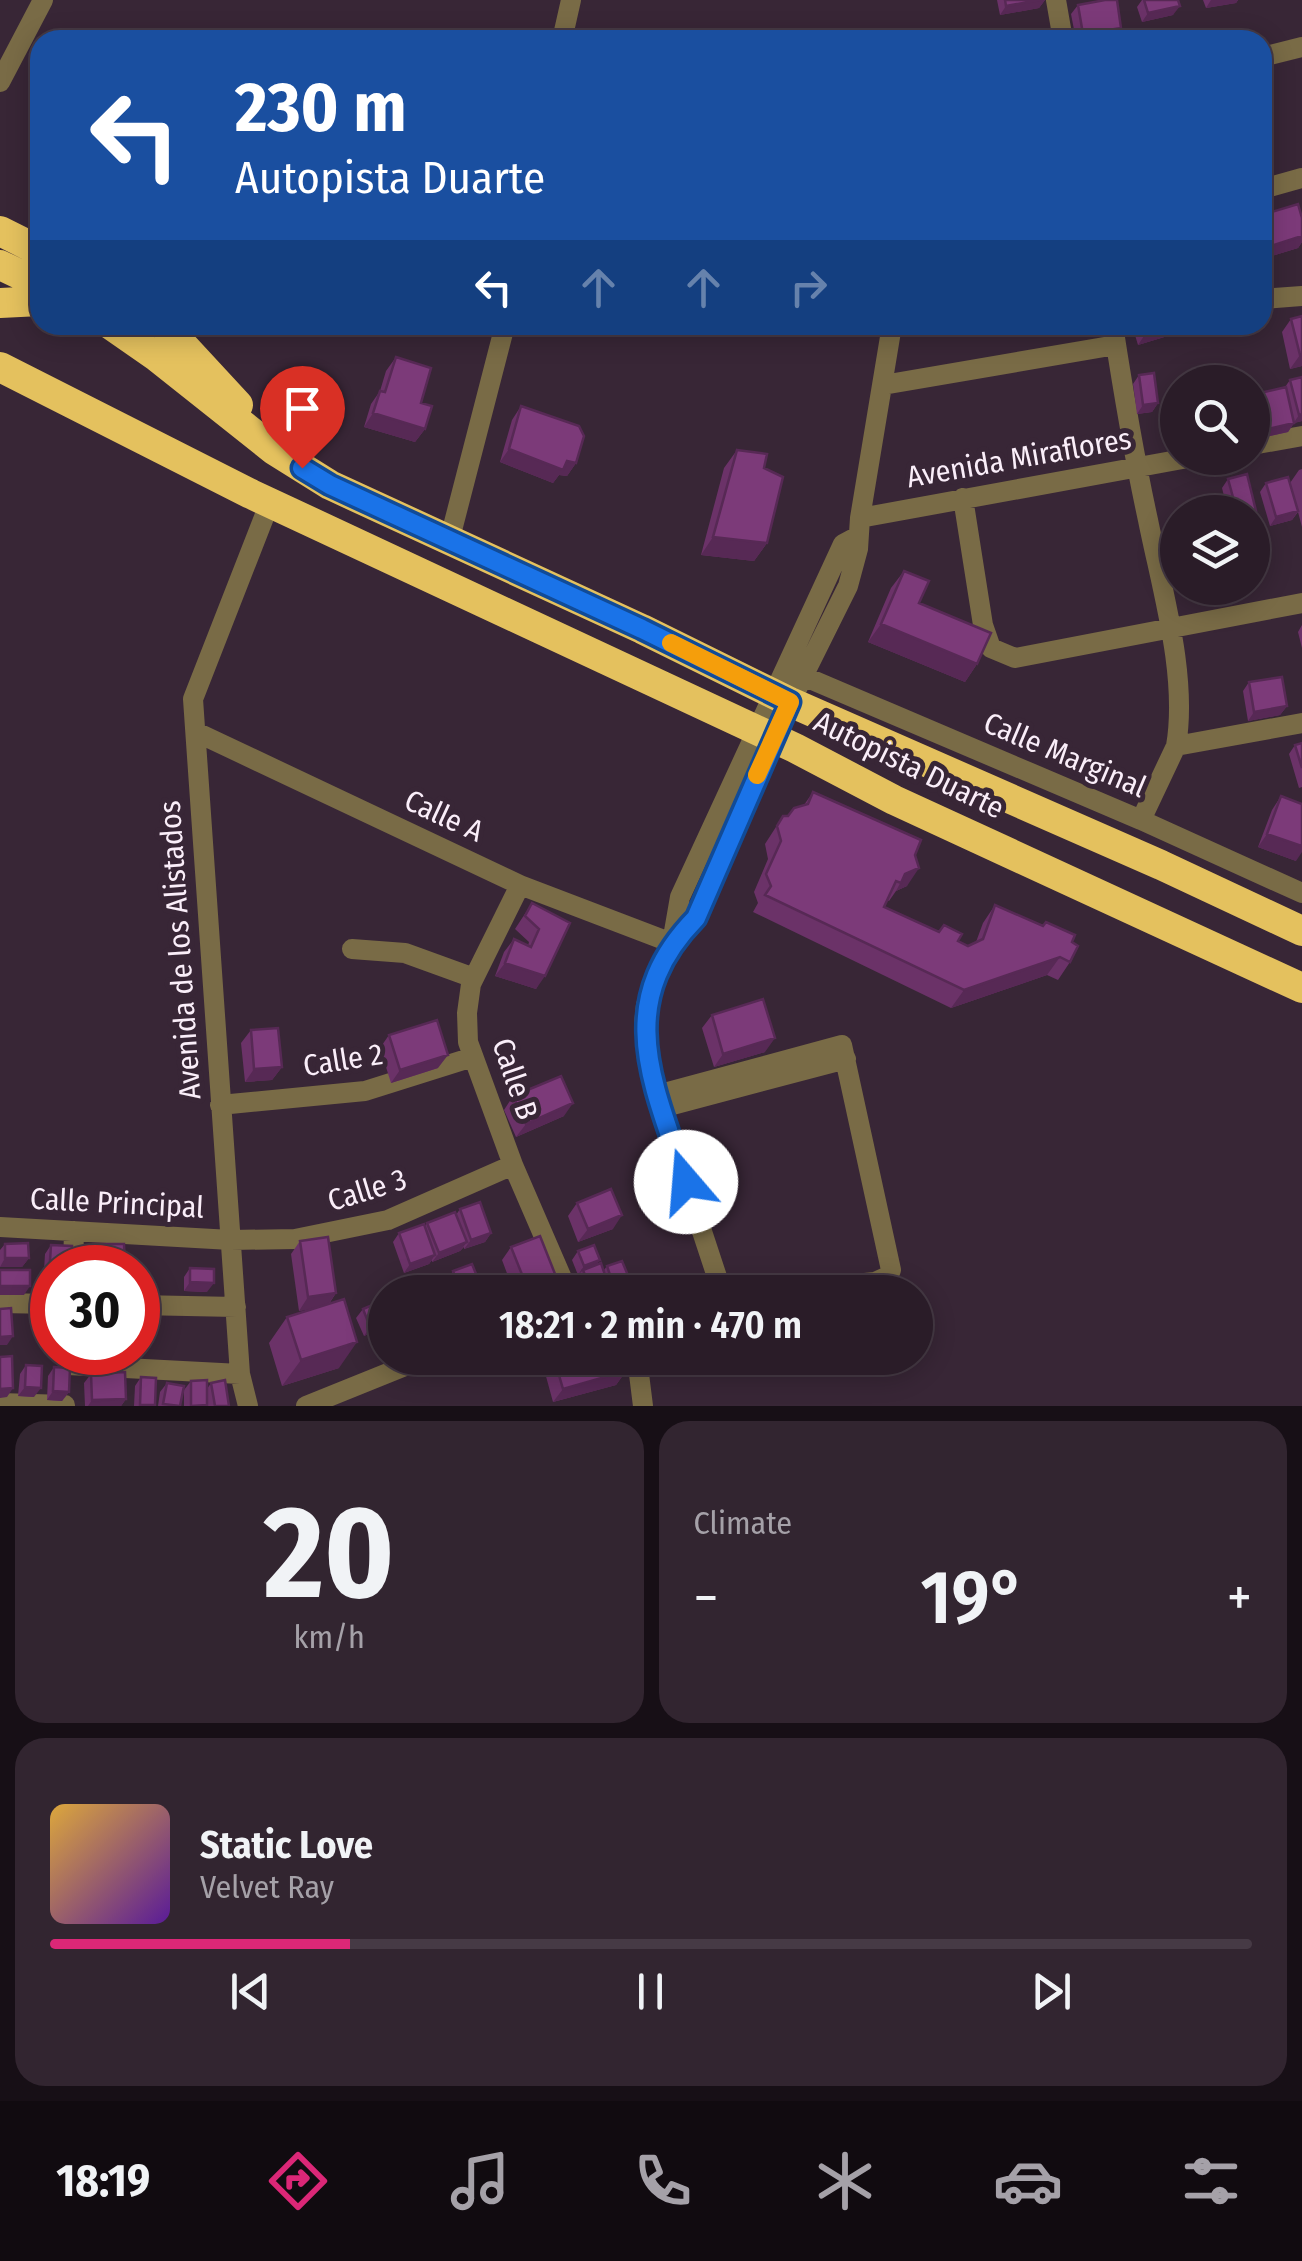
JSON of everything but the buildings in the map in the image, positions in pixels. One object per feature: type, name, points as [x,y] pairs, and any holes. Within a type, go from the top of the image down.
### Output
[{"type":"highway","points":[[0,231],[30,245]]},
{"type":"highway","points":[[0,265],[30,279]]},
{"type":"highway","points":[[0,303],[30,302]]},
{"type":"highway","name":"Autopista Duarte","points":[[125,335],[274,450],[330,485],[788,690],[1302,931]]},
{"type":"highway","points":[[174,335],[225,387],[274,450]]},
{"type":"highway","name":"Autopista Duarte","points":[[6,365],[270,502],[764,734],[894,800],[1302,988]]},
{"type":"street","points":[[0,82],[43,0]]},
{"type":"street","points":[[564,30],[571,0]]},
{"type":"street","points":[[1056,0],[1061,30]]},
{"type":"street","points":[[1272,54],[1302,47]]},
{"type":"street","points":[[1272,186],[1302,178]]},
{"type":"street","points":[[1272,298],[1302,296]]},
{"type":"street","points":[[450,538],[502,335]]},
{"type":"street","points":[[716,1275],[659,1102],[648,1058],[646,1006],[672,942],[680,897],[764,734],[848,586],[858,550],[890,335]]},
{"type":"street","points":[[883,385],[1114,335],[1170,626],[1179,701],[1176,746],[1141,820]]},
{"type":"street","points":[[1270,442],[1302,436]]},
{"type":"street","name":"Avenida Miraflores","points":[[859,527],[963,498],[1160,463]]},
{"type":"street","points":[[963,498],[983,625],[991,648],[1015,658],[1302,603]]},
{"type":"street","name":"Avenida de los Alistados","points":[[248,1406],[240,1374],[193,699],[270,502]]},
{"type":"street","points":[[788,690],[842,544],[859,527]]},
{"type":"street","name":"Calle Marginal","points":[[788,690],[1141,820],[1302,893]]},
{"type":"street","points":[[1176,746],[1302,723]]},
{"type":"street","name":"Calle A","points":[[196,732],[520,886],[672,942]]},
{"type":"street","name":"Calle B","points":[[520,886],[474,978],[466,1013],[473,1057],[513,1165],[561,1275]]},
{"type":"street","points":[[352,949],[406,954],[474,978]]},
{"type":"street","points":[[659,1102],[844,1052],[892,1262],[888,1275]]},
{"type":"street","name":"Calle 2","points":[[220,1105],[365,1091],[473,1057]]},
{"type":"street","name":"Calle 3","points":[[230,1240],[295,1239],[388,1220],[513,1165]]},
{"type":"street","name":"Calle Principal","points":[[0,1227],[230,1240]]},
{"type":"street","points":[[74,1231],[74,1245]]},
{"type":"street","points":[[0,1303],[30,1304]]},
{"type":"street","points":[[160,1305],[236,1306]]},
{"type":"street","points":[[160,1367],[240,1374]]},
{"type":"street","points":[[0,1403],[65,1406],[67,1375]]},
{"type":"street","points":[[306,1406],[383,1375]]},
{"type":"street","points":[[639,1375],[643,1406]]},
{"type":"slow traffic","points":[[671,643],[790,702],[757,775]]},
{"type":"route","points":[[302,468],[330,485],[450,538],[790,702],[696,918],[672,942],[646,1006],[648,1058],[686,1182]]}]
